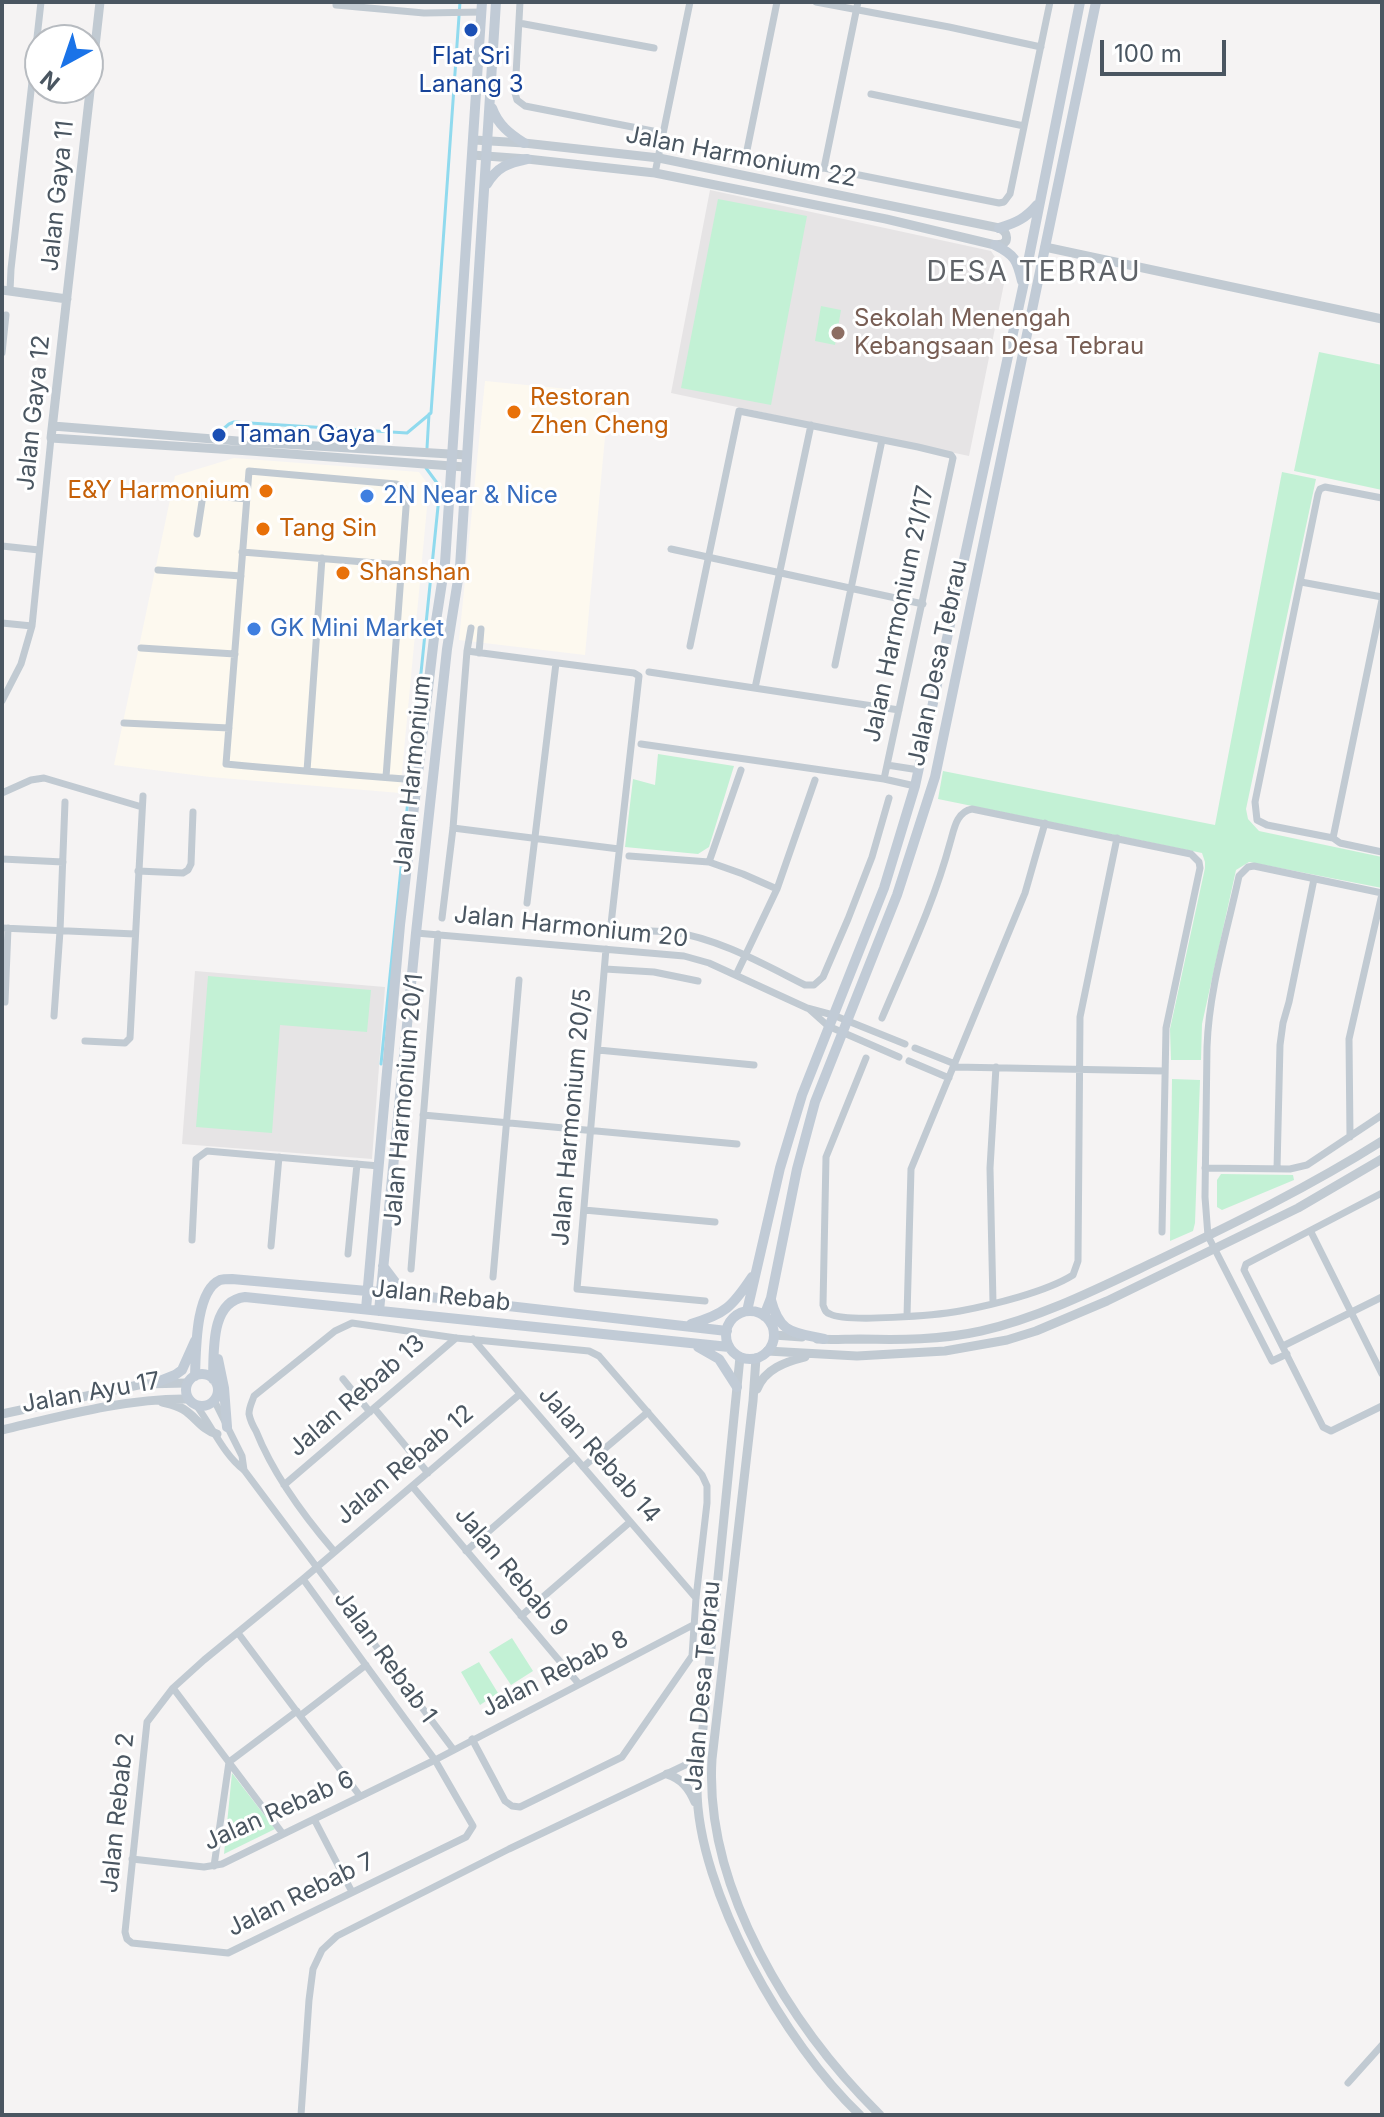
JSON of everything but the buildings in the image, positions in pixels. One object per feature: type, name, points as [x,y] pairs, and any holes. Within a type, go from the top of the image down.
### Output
[{"type":"main road","name":"Jalan Harmonium","points":[[379,1311],[416,933],[460,567],[496,2]]},
{"type":"main road","name":"Jalan Desa Tebrau","points":[[747,1311],[802,1095],[884,888],[915,786],[1023,287],[1080,2]]},
{"type":"main road","name":"Jalan Desa Tebrau","points":[[764,1316],[771,1298],[804,1136],[897,895],[935,777],[1096,2]]},
{"type":"main road","name":"Jalan Harmonium","points":[[366,1309],[400,925],[445,563],[482,7]]},
{"type":"main road","points":[[491,102],[502,126],[524,143]]},
{"type":"main road","points":[[485,188],[496,170],[527,159]]},
{"type":"main road","points":[[999,228],[1018,222],[1039,202]]},
{"type":"main road","points":[[995,245],[1017,262],[1023,287]]},
{"type":"main road","points":[[383,1266],[401,1290],[412,1295]]},
{"type":"main road","points":[[341,1288],[360,1281],[370,1267]]},
{"type":"main road","points":[[685,1326],[724,1311],[737,1299],[756,1271]]},
{"type":"main road","name":"Jalan Rebab","points":[[192,1402],[186,1394],[204,1300],[211,1287],[222,1279],[368,1290],[727,1331]]},
{"type":"main road","name":"Jalan Rebab","points":[[214,1400],[218,1323],[222,1312],[237,1298],[729,1347]]},
{"type":"main road","points":[[771,1298],[775,1315],[784,1327],[824,1339]]},
{"type":"main road","points":[[747,1311],[764,1316],[771,1324],[774,1335],[767,1351],[756,1358],[740,1357],[729,1347],[727,1331],[734,1317],[747,1311]]},
{"type":"main road","points":[[155,1383],[182,1370],[197,1336]]},
{"type":"main road","points":[[681,1340],[707,1350],[719,1359],[737,1387]]},
{"type":"main road","points":[[215,1345],[224,1388],[227,1427]]},
{"type":"main road","points":[[191,1379],[204,1374],[213,1379]]},
{"type":"main road","points":[[192,1402],[206,1406],[214,1400]]},
{"type":"street","points":[[41,2],[6,291],[67,299]]},
{"type":"street","name":"Jalan Gaya 11","points":[[67,299],[100,2]]},
{"type":"street","points":[[336,2],[336,5],[424,13],[482,7]]},
{"type":"street","points":[[424,13],[425,2]]},
{"type":"street","points":[[520,2],[517,100],[525,106],[663,133]]},
{"type":"street","points":[[655,173],[690,2]]},
{"type":"street","points":[[746,155],[777,2]]},
{"type":"street","points":[[816,2],[857,6],[1041,47]]},
{"type":"street","points":[[704,147],[1004,202],[1010,194],[1050,2]]},
{"type":"street","points":[[824,168],[857,6]]},
{"type":"street","points":[[519,23],[654,48]]},
{"type":"street","points":[[871,94],[1024,126]]},
{"type":"street","name":"Jalan Harmonium 22","points":[[474,140],[659,158],[999,228]]},
{"type":"street","name":"Jalan Harmonium 22","points":[[472,155],[655,173],[886,219],[995,245]]},
{"type":"street","points":[[995,245],[1006,241],[1005,231],[999,228]]},
{"type":"street","points":[[1045,247],[1382,319]]},
{"type":"street","name":"Jalan Gaya 12","points":[[2,701],[21,664],[32,626],[67,299]]},
{"type":"street","points":[[2,353],[6,315]]},
{"type":"street","points":[[690,646],[739,411],[882,440],[835,665]]},
{"type":"street","points":[[755,688],[811,425]]},
{"type":"street","points":[[53,426],[433,453],[465,467]]},
{"type":"street","points":[[51,438],[432,465],[466,455]]},
{"type":"street","name":"Jalan Harmonium 21/17","points":[[882,440],[947,454],[953,458],[884,779]]},
{"type":"street","points":[[386,777],[407,494],[404,488],[396,484],[249,471],[226,764],[417,780]]},
{"type":"street","points":[[1382,498],[1325,487],[1320,489],[1255,802],[1257,820],[1267,825],[1333,838],[1340,843],[1382,852]]},
{"type":"street","points":[[197,534],[203,495],[247,499]]},
{"type":"street","points":[[2,546],[39,550]]},
{"type":"street","points":[[671,549],[923,604]]},
{"type":"street","points":[[242,552],[401,565]]},
{"type":"street","points":[[307,771],[322,558]]},
{"type":"street","points":[[158,570],[241,576]]},
{"type":"street","points":[[1301,582],[1382,599],[1333,838]]},
{"type":"street","points":[[2,623],[32,626]]},
{"type":"street","points":[[452,625],[477,626]]},
{"type":"street","points":[[442,918],[453,828],[467,651],[477,626]]},
{"type":"street","points":[[477,626],[479,653]]},
{"type":"street","points":[[141,648],[235,654]]},
{"type":"street","points":[[467,651],[639,676],[610,933]]},
{"type":"street","points":[[527,903],[556,663]]},
{"type":"street","points":[[649,672],[899,710]]},
{"type":"street","points":[[124,723],[229,728]]},
{"type":"street","points":[[641,744],[915,786]]},
{"type":"street","points":[[887,765],[919,770]]},
{"type":"street","points":[[709,862],[741,770]]},
{"type":"street","points":[[2,793],[31,780],[44,778],[142,807]]},
{"type":"street","points":[[736,975],[777,889],[815,780]]},
{"type":"street","points":[[85,1041],[125,1043],[129,1040],[143,796]]},
{"type":"street","points":[[629,930],[696,937],[746,956],[805,985],[814,985],[823,977],[848,919],[872,857],[889,798]]},
{"type":"street","points":[[54,1016],[65,802]]},
{"type":"street","points":[[882,1018],[929,904],[956,822],[965,810],[1045,823],[1191,854],[1199,862],[1200,868],[1166,1028],[1162,1232]]},
{"type":"street","points":[[138,871],[183,873],[188,870],[191,864],[193,812]]},
{"type":"street","points":[[907,1316],[911,1169],[1025,893],[1045,823]]},
{"type":"street","points":[[453,828],[619,849]]},
{"type":"street","points":[[866,1058],[826,1157],[823,1305],[826,1312],[832,1316],[866,1318],[959,1311],[1032,1292],[1073,1275],[1078,1261],[1080,1017],[1117,838]]},
{"type":"street","points":[[629,856],[709,862],[777,889]]},
{"type":"street","points":[[2,859],[63,862]]},
{"type":"street","points":[[1350,1137],[1349,1039],[1382,894],[1254,866],[1239,876],[1208,1026],[1205,1168],[1208,1236],[1272,1361],[1283,1346],[1382,1297]]},
{"type":"street","points":[[1277,1169],[1281,1034],[1314,879]]},
{"type":"street","points":[[5,1002],[5,928],[135,934]]},
{"type":"street","name":"Jalan Harmonium 20","points":[[416,933],[684,956],[709,963],[807,1008]]},
{"type":"street","name":"Jalan Harmonium 20/1","points":[[411,1269],[438,934]]},
{"type":"street","name":"Jalan Harmonium 20/5","points":[[606,949],[577,1289],[705,1301]]},
{"type":"street","points":[[605,969],[654,972],[698,981]]},
{"type":"street","points":[[493,1277],[519,980]]},
{"type":"street","points":[[807,1008],[847,1020],[905,1044]]},
{"type":"street","points":[[807,1008],[828,1026],[899,1057]]},
{"type":"street","points":[[886,1036],[887,1052]]},
{"type":"street","points":[[915,1048],[954,1065],[1165,1071]]},
{"type":"street","points":[[598,1050],[754,1065]]},
{"type":"street","points":[[909,1061],[949,1078]]},
{"type":"street","points":[[993,1303],[990,1168],[996,1067]]},
{"type":"street","points":[[423,1115],[737,1144]]},
{"type":"street","points":[[1205,1168],[1290,1169],[1307,1165],[1382,1115]]},
{"type":"street","points":[[774,1335],[896,1341],[980,1331],[1016,1321],[1075,1298],[1208,1236],[1291,1195],[1382,1141]]},
{"type":"street","points":[[192,1240],[196,1159],[207,1151],[379,1166]]},
{"type":"street","points":[[271,1246],[279,1157]]},
{"type":"street","points":[[767,1351],[857,1356],[945,1351],[1007,1340],[1036,1331],[1107,1301],[1298,1208],[1382,1159]]},
{"type":"street","points":[[348,1254],[357,1164]]},
{"type":"street","points":[[1381,1196],[1276,1248],[1245,1266],[1244,1270],[1323,1427],[1331,1431],[1382,1406]]},
{"type":"street","points":[[584,1210],[715,1222]]},
{"type":"street","points":[[1311,1232],[1382,1374]]},
{"type":"street","points":[[334,1551],[307,1520],[284,1485],[249,1415],[254,1396],[335,1331],[352,1323],[456,1338],[589,1351],[599,1356],[702,1475],[707,1486],[692,1656],[622,1757],[520,1807],[505,1801],[472,1739]]},
{"type":"street","name":"Jalan Rebab 13","points":[[284,1485],[456,1338]]},
{"type":"street","name":"Jalan Rebab 14","points":[[473,1339],[696,1598]]},
{"type":"street","points":[[1264,1345],[1283,1346]]},
{"type":"street","points":[[753,1401],[759,1383],[768,1373],[793,1360],[816,1354]]},
{"type":"street","name":"Jalan Desa Tebrau","points":[[740,1357],[700,1757],[699,1820],[714,1879],[740,1943],[760,1981],[803,2049],[860,2115]]},
{"type":"street","name":"Jalan Desa Tebrau","points":[[756,1358],[712,1759],[710,1785],[717,1831],[727,1873],[753,1937],[773,1975],[836,2068],[880,2115]]},
{"type":"street","name":"Jalan Ayu 17","points":[[2,1414],[155,1383],[191,1379]]},
{"type":"street","points":[[343,1379],[428,1473]]},
{"type":"street","name":"Jalan Rebab 12","points":[[317,1567],[520,1394]]},
{"type":"street","points":[[156,1398],[186,1411],[208,1431],[217,1434]]},
{"type":"street","name":"Jalan Ayu 17","points":[[2,1430],[156,1398],[192,1402]]},
{"type":"street","name":"Jalan Rebab","points":[[214,1400],[242,1456],[244,1470]]},
{"type":"street","name":"Jalan Rebab","points":[[192,1402],[217,1434],[231,1460],[244,1470],[453,1749]]},
{"type":"street","points":[[583,1467],[648,1412]]},
{"type":"street","points":[[466,1551],[574,1457]]},
{"type":"street","name":"Jalan Rebab 9","points":[[412,1486],[579,1684]]},
{"type":"street","points":[[521,1616],[630,1522]]},
{"type":"street","name":"Jalan Rebab 2","points":[[132,1943],[125,1932],[147,1722],[173,1688],[317,1567]]},
{"type":"street","name":"Jalan Rebab 1","points":[[303,1579],[435,1760],[473,1826]]},
{"type":"street","name":"Jalan Rebab 8","points":[[435,1760],[693,1625]]},
{"type":"street","points":[[238,1633],[360,1796]]},
{"type":"street","points":[[214,1866],[229,1762],[366,1665]]},
{"type":"street","points":[[173,1688],[283,1834]]},
{"type":"street","points":[[301,2115],[313,1969],[328,1943],[496,1856],[700,1757],[712,1759]]},
{"type":"street","name":"Jalan Rebab 6","points":[[132,1859],[214,1866],[435,1760]]},
{"type":"street","points":[[667,1774],[683,1782],[697,1805]]},
{"type":"street","points":[[314,1819],[352,1892]]},
{"type":"street","name":"Jalan Rebab 7","points":[[132,1943],[228,1953],[466,1837],[473,1826]]},
{"type":"street","points":[[1348,2083],[1382,2045]]},
{"type":"shaded area","name":"Sekolah Menengah Kebangsaan Desa Tebrau","points":[[710,190],[991,251],[1006,274],[969,456],[671,393]]},
{"type":"shaded area","points":[[485,381],[609,393],[585,655],[459,640]]},
{"type":"shaded area","points":[[234,458],[419,472],[429,486],[400,793],[210,777],[114,765],[175,476]]},
{"type":"shaded area","points":[[195,971],[385,987],[372,1159],[182,1144]]},
{"type":"green space","points":[[718,199],[807,216],[771,405],[681,388]]},
{"type":"green space","points":[[821,306],[841,310],[835,345],[815,341]]},
{"type":"green space","points":[[1319,352],[1382,365],[1382,490],[1294,471]]},
{"type":"green space","points":[[1282,472],[1316,479],[1246,809],[1248,819],[1259,831],[1382,857],[1382,888],[1249,862],[1236,870],[1202,1024],[1201,1060],[1171,1060],[1170,1029],[1205,868],[1202,853],[938,799],[943,771],[1215,825]]},
{"type":"green space","points":[[658,754],[734,766],[709,847],[698,854],[625,847],[633,779],[655,785]]},
{"type":"green space","points":[[208,976],[371,990],[367,1032],[280,1025],[272,1133],[196,1127]]},
{"type":"green space","points":[[1172,1079],[1200,1080],[1195,1223],[1193,1231],[1170,1241]]},
{"type":"green space","points":[[1221,1174],[1293,1175],[1294,1180],[1222,1210],[1217,1207],[1217,1180]]},
{"type":"green space","points":[[512,1638],[533,1671],[511,1685],[489,1652]]},
{"type":"green space","points":[[479,1662],[498,1693],[480,1705],[461,1672]]},
{"type":"green space","points":[[232,1773],[275,1829],[224,1854]]},
{"type":"waterway","points":[[221,431],[234,422],[407,433],[431,413],[460,2]]},
{"type":"waterway","points":[[427,448],[429,414]]},
{"type":"waterway","points":[[381,1064],[440,487],[426,468]]},
{"type":"place","name":"Flat Sri Lanang 3","points":[[471,30]]},
{"type":"place","name":"Sekolah Menengah Kebangsaan Desa Tebrau","points":[[838,333]]},
{"type":"place","name":"Restoran Zhen Cheng","points":[[514,412]]},
{"type":"place","name":"Taman Gaya 1","points":[[219,435]]},
{"type":"place","name":"E&Y Harmonium","points":[[266,491]]},
{"type":"place","name":"2N Near & Nice","points":[[367,496]]},
{"type":"place","name":"Tang Sin","points":[[263,529]]},
{"type":"place","name":"Shanshan","points":[[343,573]]},
{"type":"place","name":"GK Mini Market","points":[[254,629]]},
{"type":"district","name":"DESA TEBRAU","points":[[1034,273]]}]
